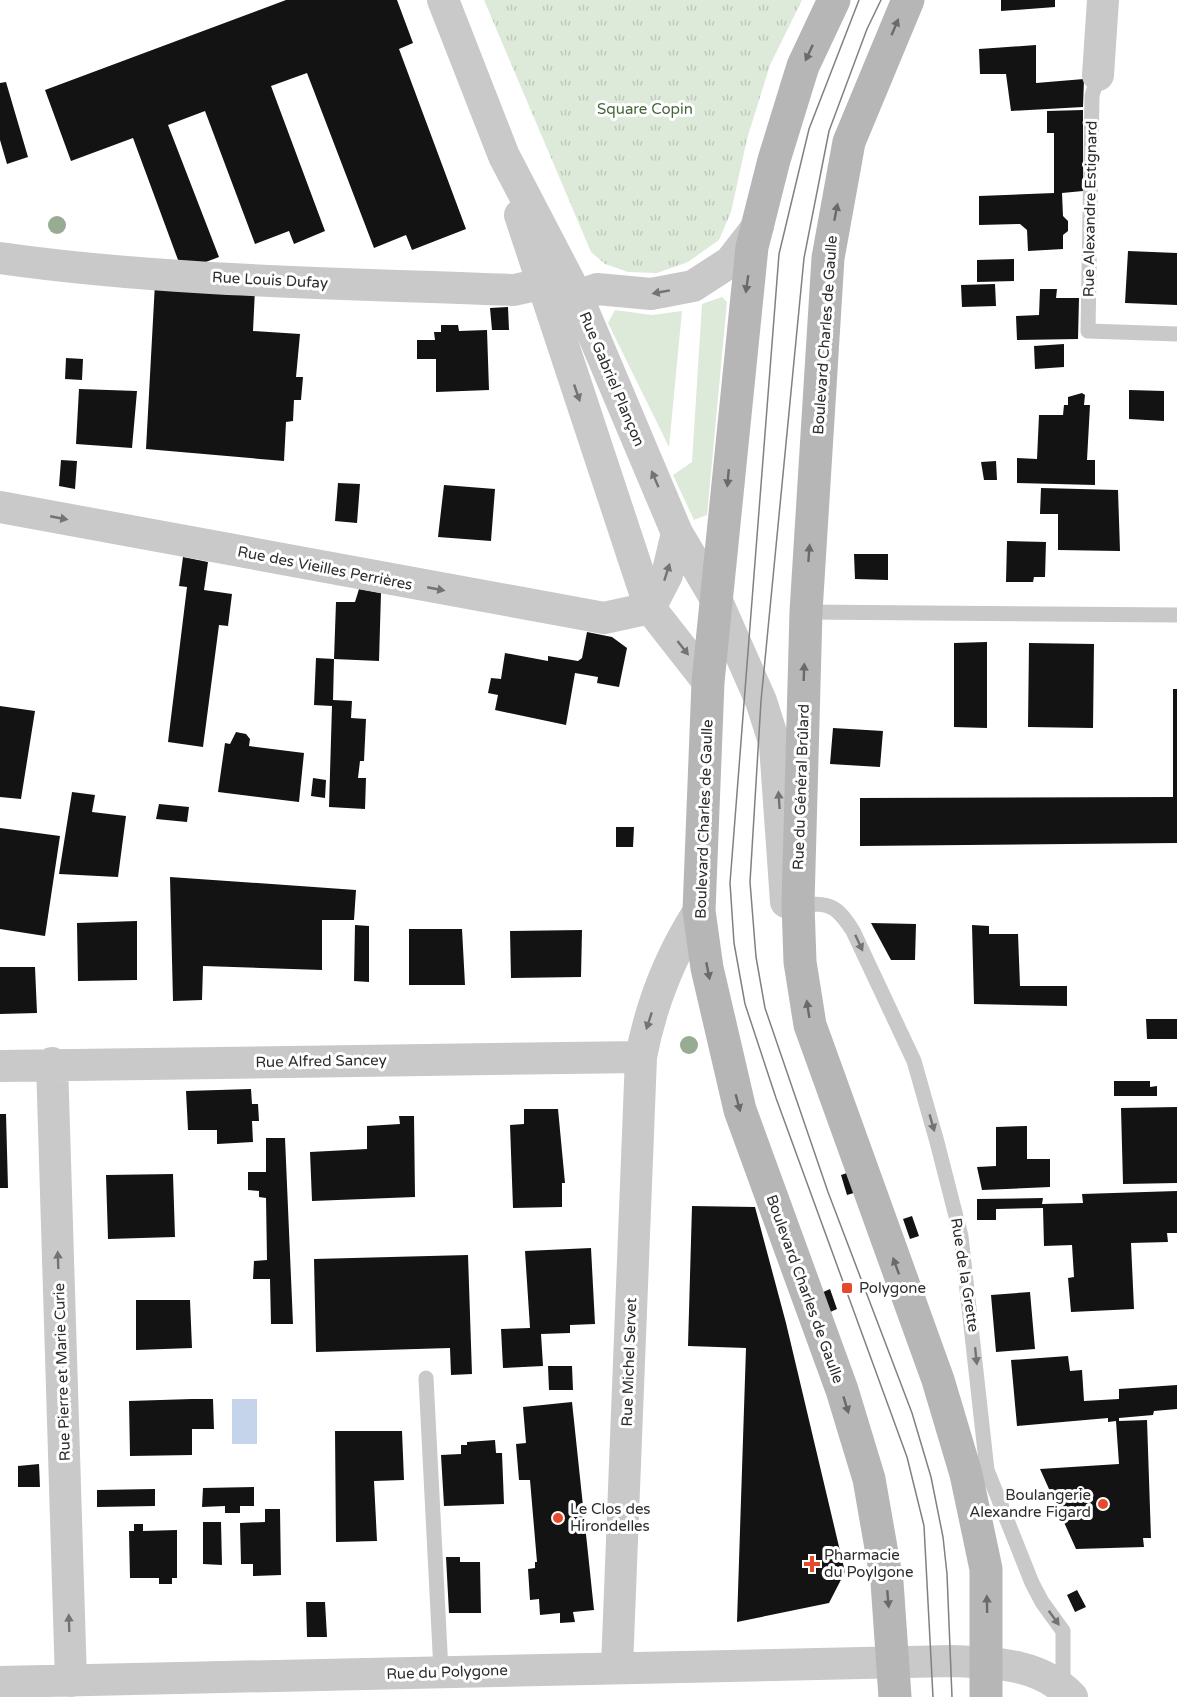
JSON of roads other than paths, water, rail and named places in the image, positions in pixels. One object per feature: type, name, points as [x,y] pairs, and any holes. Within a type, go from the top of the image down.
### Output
[{"type":"main road","name":"Boulevard Charles de Gaulle","points":[[834,0],[803,66],[774,160],[758,226],[746,293],[708,682],[699,911],[707,968],[740,1110],[842,1390],[869,1479],[887,1582],[894,1662]]},
{"type":"main road","name":"Boulevard Charles de Gaulle","points":[[806,612],[828,258],[849,142],[908,0]]},
{"type":"main road","name":"Rue du Général Brûlard","points":[[800,962],[809,904],[806,612]]},
{"type":"main road","points":[[800,962],[810,1025],[938,1380],[977,1472],[986,1569],[986,1697]]},
{"type":"main road","points":[[894,1662],[895,1697]]},
{"type":"street","name":"Rue Gabriel Plançon","points":[[443,0],[504,156],[561,346],[650,608],[708,682]]},
{"type":"street","name":"Rue Alexandre Estignard","points":[[1098,75],[1103,0]]},
{"type":"street","name":"Rue Gabriel Plançon","points":[[504,156],[577,296],[677,533],[716,599],[746,664],[776,745],[786,912],[800,962]]},
{"type":"street","points":[[561,346],[567,311],[577,296],[597,289],[651,294],[693,286],[730,262],[758,226]]},
{"type":"street","name":"Rue Louis Dufay","points":[[0,258],[41,264],[211,277],[514,290],[541,284]]},
{"type":"street","name":"Rue des Vieilles Perrières","points":[[0,508],[598,617],[650,608]]},
{"type":"street","points":[[650,608],[667,575],[677,533]]},
{"type":"street","name":"Rue Michel Servet","points":[[617,1667],[641,1057],[647,1028],[676,946],[699,911]]},
{"type":"street","name":"Rue Alfred Sancey","points":[[0,1066],[52,1063],[641,1057]]},
{"type":"street","name":"Rue Pierre et Marie Curie","points":[[52,1063],[71,1681]]},
{"type":"street","name":"Rue de la Grette","points":[[894,1662],[987,1662],[1031,1669],[1067,1693]]},
{"type":"street","name":"Rue du Polygone","points":[[0,1682],[894,1662]]},
{"type":"lane","name":"Rue Alexandre Estignard","points":[[1098,75],[1092,96],[1088,331],[1177,334]]},
{"type":"lane","points":[[806,612],[1177,615]]},
{"type":"lane","name":"Rue de la Grette","points":[[809,904],[832,905],[841,911],[853,931],[914,1061],[961,1236],[977,1472],[1042,1602],[1063,1631],[1067,1693]]},
{"type":"lane","points":[[426,1378],[441,1671]]},
{"type":"water","points":[[232,1399],[257,1399],[257,1444],[232,1444]]},
{"type":"tram line","points":[[859,0],[809,129],[779,254],[730,883],[734,943],[745,1004],[776,1098],[907,1457],[924,1526],[933,1697]]},
{"type":"tram line","points":[[881,0],[867,29],[829,131],[804,258],[761,701],[750,882],[756,957],[765,1008],[828,1192],[912,1413],[931,1477],[943,1537],[947,1574],[952,1697]]},
{"type":"place","name":"Polygone","points":[[847,1288]]},
{"type":"place","name":"Boulangerie Alexandre Figard","points":[[1103,1504]]},
{"type":"place","name":"Le Clos des Hirondelles","points":[[558,1518]]},
{"type":"place","name":"Pharmacie du Poylgone","points":[[812,1564]]},
{"type":"park label","name":"Square Copin","points":[[645,109]]}]
